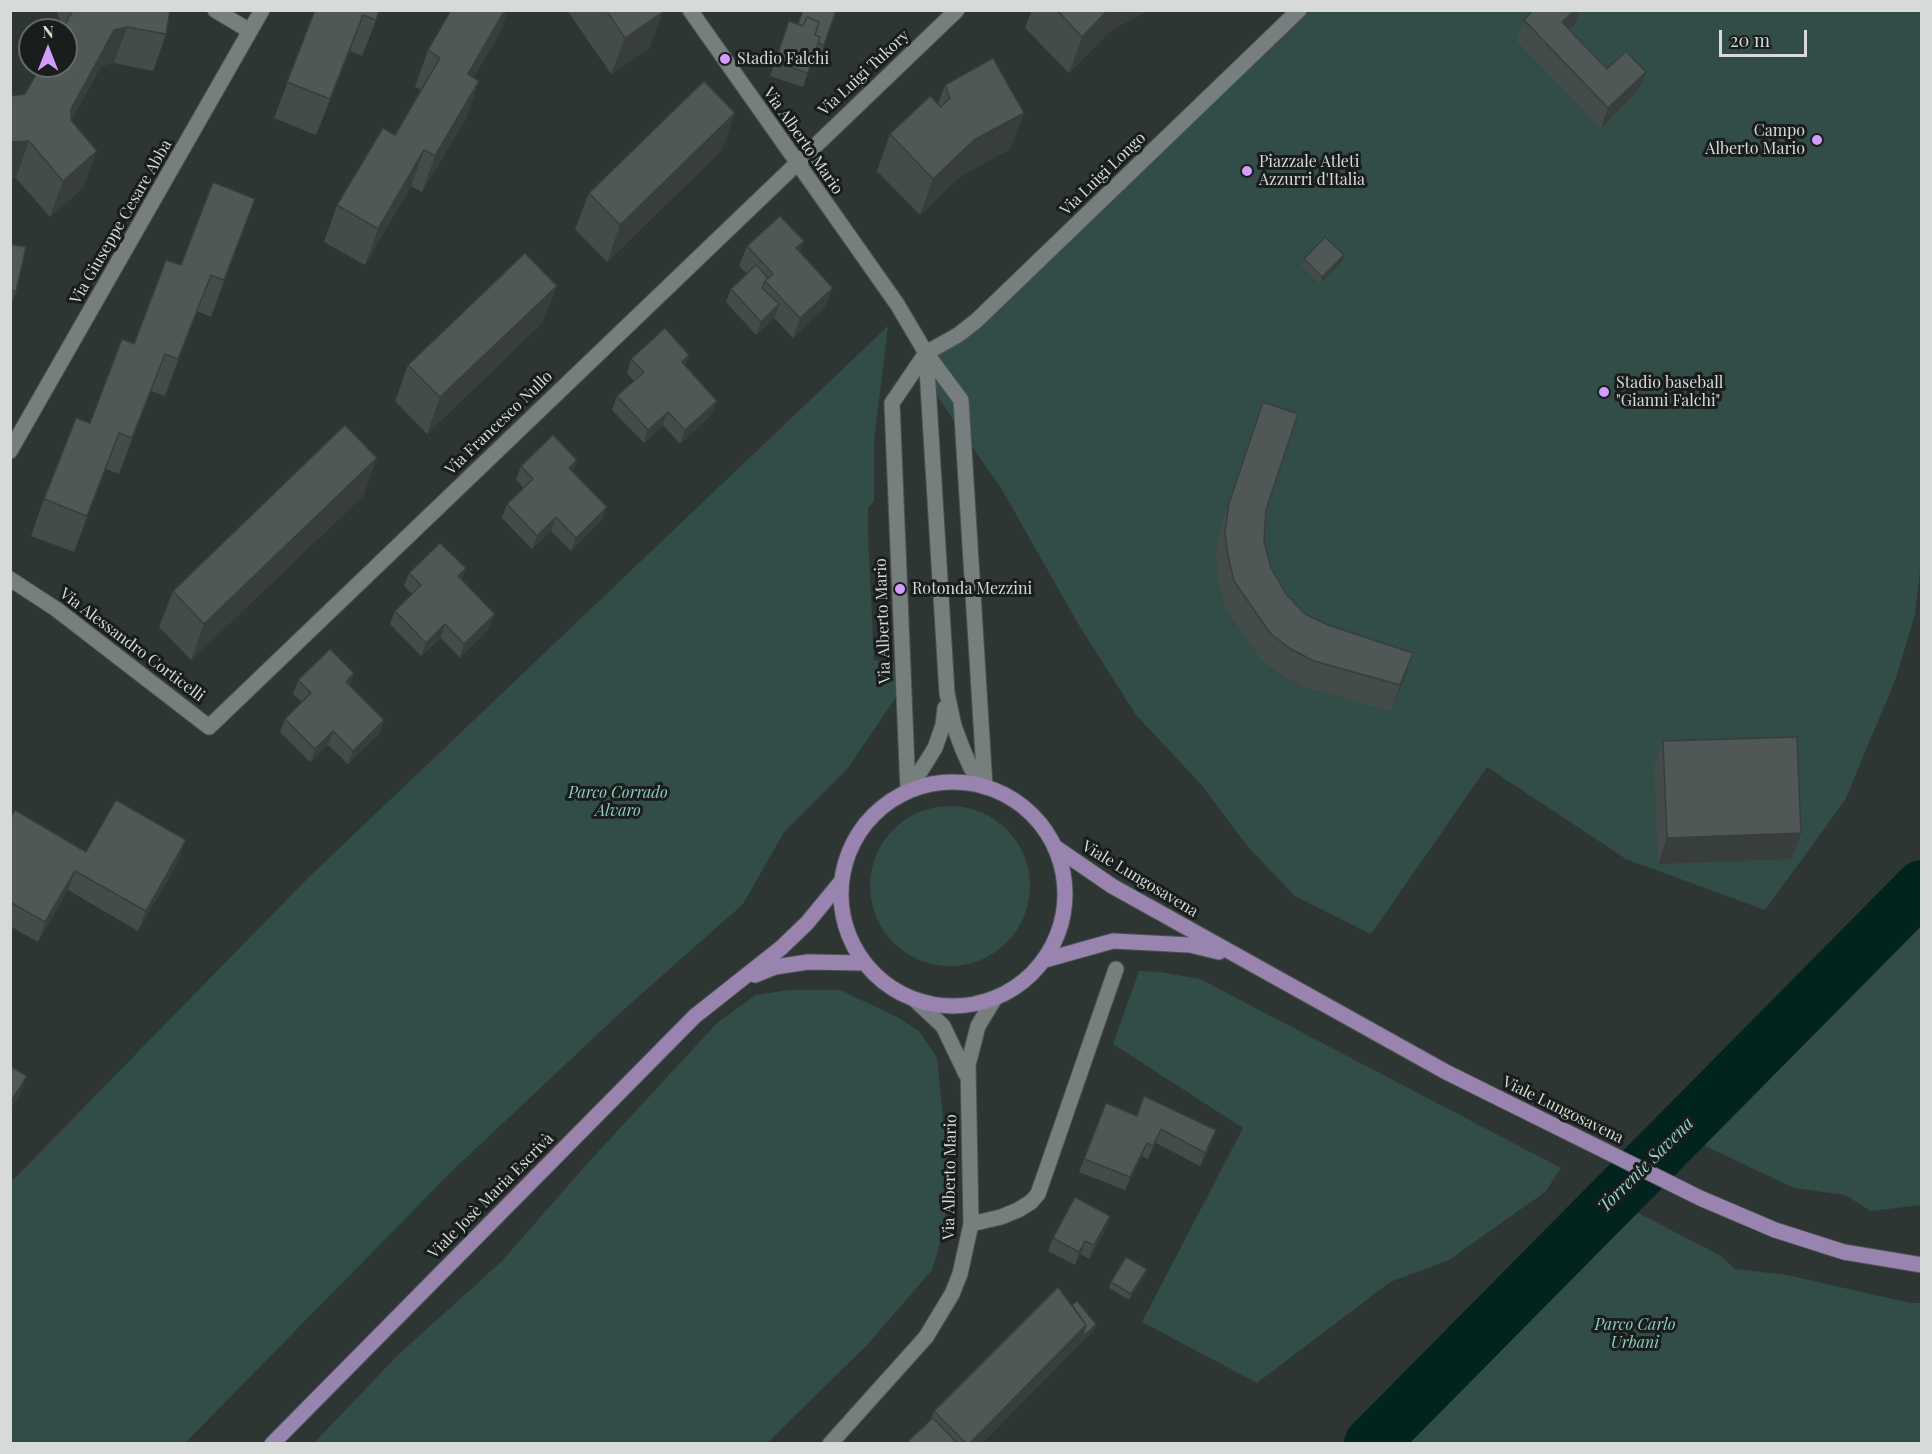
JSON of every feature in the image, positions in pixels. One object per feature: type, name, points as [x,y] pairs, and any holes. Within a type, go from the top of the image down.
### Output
[{"type":"main road","points":[[959,782],[985,787],[1007,796],[1026,809],[1043,827],[1055,847],[1063,874],[1065,902],[1059,930],[1046,960],[1015,987],[995,998],[969,1005],[942,1006],[915,1000],[886,985],[863,963],[846,930],[841,912],[840,883],[847,854],[861,828],[882,806],[908,791],[942,783],[959,782]]},
{"type":"main road","name":"Viale Lungosavena","points":[[1055,847],[1112,886],[1446,1072],[1700,1198],[1775,1230],[1844,1252],[1922,1265]]},
{"type":"main road","name":"Viale Josè Maria Escrivà","points":[[272,1443],[687,1024],[801,929],[840,883]]},
{"type":"main road","name":"Viale Lungosavena","points":[[1046,960],[1113,941],[1148,941],[1190,945],[1239,958]]},
{"type":"main road","name":"Viale Josè Maria Escrivà","points":[[741,980],[775,967],[808,962],[863,963]]},
{"type":"street","points":[[215,10],[250,31]]},
{"type":"street","name":"Via Giuseppe Cesare Abba","points":[[10,451],[262,10]]},
{"type":"street","name":"Via Alberto Mario","points":[[690,10],[897,304],[926,353],[961,400],[985,787]]},
{"type":"street","name":"Via Luigi Tukory","points":[[796,163],[957,10]]},
{"type":"street","name":"Via Luigi Longo","points":[[926,353],[958,335],[976,321],[1299,10]]},
{"type":"street","name":"Via Francesco Nullo","points":[[228,710],[796,163]]},
{"type":"street","name":"Via Alberto Mario","points":[[926,353],[947,693],[954,726],[963,750],[985,787]]},
{"type":"street","name":"Via Alberto Mario","points":[[908,791],[892,403],[926,353]]},
{"type":"street","name":"Via Alessandro Corticelli","points":[[10,579],[56,609],[209,727],[228,710]]},
{"type":"street","name":"Via Alberto Mario","points":[[908,791],[935,747],[943,725],[947,693]]},
{"type":"street","points":[[971,1224],[1010,1214],[1031,1203],[1038,1194],[1116,969]]},
{"type":"street","name":"Via Alberto Mario","points":[[830,1443],[879,1393],[936,1322],[960,1274],[971,1224],[968,1080],[971,1045],[978,1026],[995,998]]},
{"type":"street","name":"Via Alberto Mario","points":[[915,1000],[943,1026],[956,1049],[968,1080]]},
{"type":"green space","points":[[1288,11],[1921,11],[1922,552],[1915,614],[1896,678],[1845,800],[1765,910],[1626,859],[1487,767],[1371,934],[1295,896],[1249,848],[1199,782],[1136,715],[1079,625],[1001,488],[917,367]]},
{"type":"green space","name":"Parco Corrado Alvaro","points":[[888,326],[874,441],[874,501],[868,508],[868,534],[874,660],[894,662],[896,697],[848,768],[784,832],[743,904],[620,1013],[453,1170],[185,1443],[11,1443],[11,1182],[307,879]]},
{"type":"green space","points":[[950,806],[981,812],[1006,830],[1024,855],[1030,886],[1024,917],[1006,942],[981,960],[950,966],[919,960],[894,942],[876,917],[870,886],[876,855],[894,830],[919,812]]},
{"type":"green space","points":[[1921,887],[1921,1205],[1871,1211],[1845,1195],[1794,1188],[1678,1133]]},
{"type":"green space","points":[[1139,971],[1200,979],[1561,1168],[1545,1192],[1449,1260],[1390,1282],[1257,1383],[1142,1322],[1243,1128],[1113,1044]]},
{"type":"green space","points":[[789,990],[840,990],[897,1017],[919,1031],[937,1058],[948,1170],[945,1227],[932,1270],[868,1344],[767,1443],[314,1443],[398,1355],[502,1261],[586,1165],[717,1023],[756,995]]},
{"type":"green space","name":"Parco Carlo Urbani","points":[[1615,1201],[1721,1256],[1735,1269],[1787,1275],[1910,1303],[1921,1303],[1921,1443],[1371,1443]]},
{"type":"building","points":[[73,10],[170,10],[166,34],[127,27],[114,30],[71,109],[71,120],[97,151],[63,181],[29,141],[10,142],[10,96],[25,94],[34,78],[78,78],[78,18],[69,18]]},
{"type":"building","points":[[315,10],[379,10],[376,20],[363,15],[330,99],[287,82]]},
{"type":"building","points":[[451,10],[505,10],[468,74],[479,81],[435,156],[424,150],[378,229],[337,205],[383,128],[395,135],[440,58],[428,50]]},
{"type":"building","points":[[606,10],[662,10],[663,12],[625,38]]},
{"type":"building","points":[[803,10],[836,11],[824,45],[818,43],[820,37],[815,35],[819,22],[807,17],[803,26],[798,24]]},
{"type":"building","points":[[1057,10],[1108,10],[1082,37]]},
{"type":"building","points":[[1533,10],[1575,10],[1562,22],[1607,69],[1626,51],[1646,72],[1608,108],[1524,20]]},
{"type":"building","points":[[807,17],[819,22],[815,35],[820,37],[808,73],[775,62],[789,21],[803,26]]},
{"type":"building","points":[[993,58],[1024,113],[974,140],[933,179],[890,134],[930,96],[941,107],[950,98],[945,85]]},
{"type":"building","points":[[704,81],[735,113],[620,225],[589,193]]},
{"type":"building","points":[[213,182],[255,199],[224,280],[211,275],[178,359],[165,354],[132,438],[119,433],[87,516],[44,499],[76,418],[90,423],[122,339],[134,344],[166,260],[181,265]]},
{"type":"building","points":[[780,216],[804,241],[796,248],[833,288],[800,318],[765,281],[773,274],[747,246]]},
{"type":"building","points":[[1325,237],[1344,255],[1322,277],[1304,259]]},
{"type":"building","points":[[10,244],[26,247],[16,292],[10,290]]},
{"type":"building","points":[[525,253],[557,286],[440,397],[408,365]]},
{"type":"building","points":[[756,265],[768,278],[762,288],[779,304],[761,322],[731,289]]},
{"type":"building","points":[[665,328],[689,355],[682,362],[717,401],[685,430],[668,412],[648,430],[617,396],[644,372],[631,359]]},
{"type":"building","points":[[1263,402],[1298,414],[1266,510],[1264,541],[1271,568],[1286,594],[1305,614],[1328,625],[1413,653],[1400,685],[1314,661],[1289,648],[1270,633],[1234,581],[1225,532],[1229,503]]},
{"type":"building","points":[[345,425],[377,458],[204,624],[173,591]]},
{"type":"building","points":[[553,435],[577,460],[569,468],[607,507],[576,538],[556,517],[537,536],[507,504],[533,479],[521,466]]},
{"type":"building","points":[[440,543],[466,568],[458,576],[495,614],[464,644],[445,624],[426,643],[395,611],[421,585],[409,573]]},
{"type":"building","points":[[330,649],[354,673],[346,682],[384,720],[353,751],[333,731],[315,749],[285,719],[311,693],[298,680]]},
{"type":"building","points":[[1797,737],[1801,833],[1667,838],[1663,741]]},
{"type":"building","points":[[116,800],[186,840],[146,911],[75,871],[45,922],[10,902],[10,818],[15,810],[86,852]]},
{"type":"building","points":[[10,1066],[27,1076],[10,1103]]},
{"type":"building","points":[[1144,1096],[1216,1130],[1205,1153],[1161,1129],[1153,1146],[1147,1143],[1130,1177],[1084,1159],[1106,1103],[1137,1116]]},
{"type":"building","points":[[1075,1197],[1110,1216],[1094,1245],[1085,1241],[1079,1252],[1053,1238]]},
{"type":"building","points":[[1126,1257],[1147,1269],[1131,1294],[1111,1282]]},
{"type":"building","points":[[1058,1287],[1086,1325],[970,1443],[966,1443],[934,1411]]},
{"type":"building","points":[[1077,1301],[1096,1324],[1082,1338],[1086,1325],[1072,1305]]},
{"type":"building","points":[[933,1418],[957,1443],[910,1443],[908,1441]]},
{"type":"waterway","name":"Torrente Savena","points":[[1371,1444],[1922,887]]},
{"type":"place","name":"Stadio Falchi","points":[[725,59]]},
{"type":"place","name":"Campo Alberto Mario","points":[[1817,140]]},
{"type":"place","name":"Piazzale Atleti Azzurri d'Italia","points":[[1247,171]]},
{"type":"place","name":"Stadio baseball \"Gianni Falchi\"","points":[[1604,392]]},
{"type":"place","name":"Rotonda Mezzini","points":[[900,589]]}]
